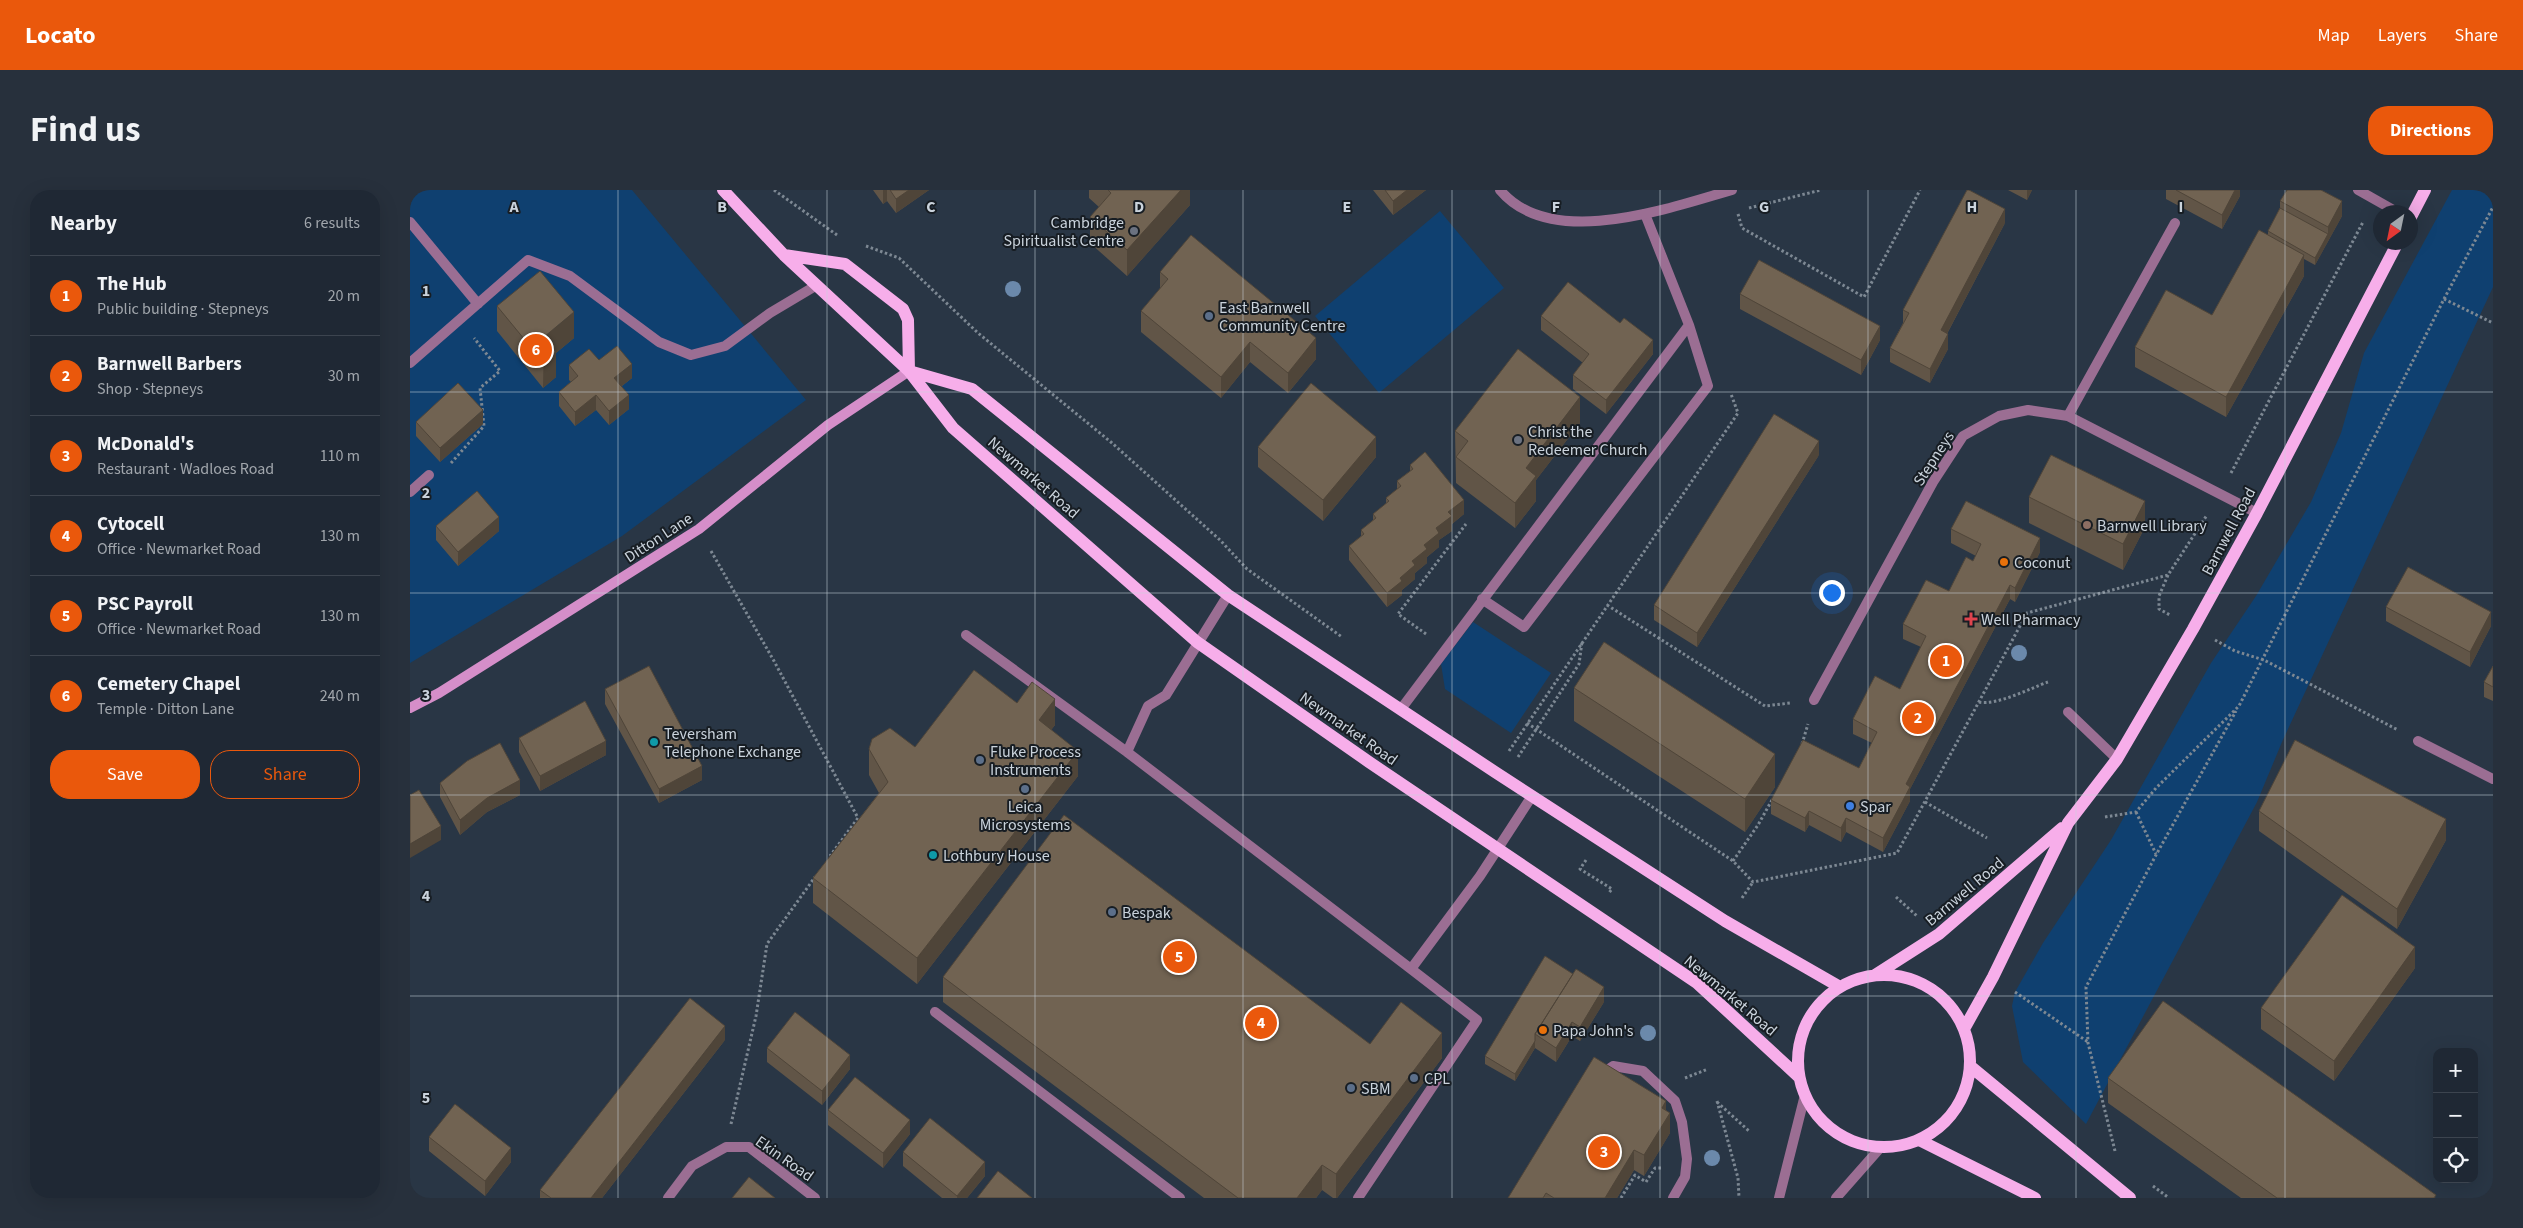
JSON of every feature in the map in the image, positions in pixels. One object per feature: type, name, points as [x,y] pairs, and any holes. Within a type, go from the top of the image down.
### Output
[{"type":"main road","name":"Newmarket Road","points":[[723,190],[784,255],[909,372],[953,428],[1197,642],[1697,983],[1799,1077]]},
{"type":"main road","points":[[2417,205],[2425,190]]},
{"type":"main road","name":"Barnwell Road","points":[[1964,1030],[1993,977],[2068,823],[2117,759],[2194,629],[2257,513],[2394,250]]},
{"type":"main road","points":[[784,255],[845,264],[903,310],[908,320],[909,372]]},
{"type":"main road","name":"Newmarket Road","points":[[909,372],[972,389],[1228,595],[1725,921],[1840,987]]},
{"type":"main road","name":"Ditton Lane","points":[[410,708],[439,693],[699,529],[828,425],[909,372]]},
{"type":"main road","name":"Barnwell Road","points":[[1875,975],[1939,934],[2068,823]]},
{"type":"main road","name":"Newmarket Road","points":[[1875,975],[1912,979],[1944,999],[1964,1030],[1970,1066],[1966,1089],[1955,1110],[1939,1127],[1919,1140],[1901,1146],[1881,1147],[1862,1144],[1845,1138],[1828,1126],[1815,1112],[1805,1095],[1799,1077],[1798,1050],[1806,1025],[1820,1003],[1840,987],[1857,979],[1875,975]]},
{"type":"main road","points":[[1970,1066],[2130,1198]]},
{"type":"main road","points":[[1919,1140],[2035,1198]]},
{"type":"street","points":[[1500,190],[1539,218],[1604,222],[1645,214],[1731,190]]},
{"type":"street","points":[[2358,190],[2385,205]]},
{"type":"street","points":[[1482,599],[1524,627],[1708,386],[1689,325],[1645,214]]},
{"type":"street","points":[[410,222],[478,304]]},
{"type":"street","points":[[2068,416],[2175,223]]},
{"type":"street","points":[[410,363],[528,260],[570,276],[659,342],[691,355],[725,346],[770,313],[817,285]]},
{"type":"street","points":[[1401,709],[1689,325]]},
{"type":"street","name":"Stepneys","points":[[1814,700],[1933,482],[1963,436],[1999,416],[2028,410],[2068,416],[2257,513]]},
{"type":"street","points":[[410,492],[429,476]]},
{"type":"street","points":[[1127,752],[1148,706],[1166,695],[1197,642],[1228,595]]},
{"type":"street","points":[[966,635],[1127,752],[1477,1020],[1358,1198]]},
{"type":"street","points":[[2068,712],[2117,759]]},
{"type":"street","points":[[2418,741],[2493,779]]},
{"type":"street","points":[[1411,969],[1498,849],[1532,796]]},
{"type":"street","points":[[935,1012],[1180,1198]]},
{"type":"street","points":[[1592,1086],[1601,1072],[1613,1066],[1630,1068],[1643,1071],[1674,1101],[1682,1122],[1687,1159],[1685,1177],[1673,1198]]},
{"type":"street","points":[[1779,1198],[1805,1095]]},
{"type":"street","points":[[668,1198],[692,1166],[726,1147]]},
{"type":"street","name":"Ekin Road","points":[[726,1147],[749,1147],[815,1198]]},
{"type":"street","points":[[1836,1198],[1881,1147]]},
{"type":"path","points":[[774,190],[834,234],[844,237]]},
{"type":"path","points":[[1731,190],[1742,228],[1864,297],[1920,190]]},
{"type":"path","points":[[1742,898],[1753,882],[1897,853],[2027,613],[2168,575],[2220,495],[2375,199]]},
{"type":"path","points":[[2117,1160],[2088,1043],[2086,987],[2156,855],[2264,660],[2444,300],[2493,207]]},
{"type":"path","points":[[862,244],[899,258],[978,333],[1112,443],[1213,533],[1247,568],[1343,638]]},
{"type":"path","points":[[2444,300],[2493,323]]},
{"type":"path","points":[[429,476],[452,463],[484,426],[480,388],[500,371],[459,320]]},
{"type":"path","points":[[1433,638],[1398,614],[1466,524]]},
{"type":"path","points":[[699,529],[774,661],[858,818],[829,857]]},
{"type":"path","points":[[1607,605],[1765,706],[1814,700],[1802,745],[1798,753]]},
{"type":"path","points":[[1500,748],[1507,753],[1582,641],[1580,664],[1517,759]]},
{"type":"path","points":[[2264,660],[2418,741]]},
{"type":"path","points":[[1979,702],[1998,701],[2048,682]]},
{"type":"path","points":[[2156,855],[2136,812],[2156,788],[2239,706]]},
{"type":"path","points":[[1526,723],[1733,861],[1753,882]]},
{"type":"path","points":[[1733,861],[1758,825],[1776,793]]},
{"type":"path","points":[[1925,802],[1987,838]]},
{"type":"path","points":[[1595,914],[1612,889],[1580,869],[1599,840]]},
{"type":"path","points":[[726,1147],[756,1016],[766,944],[818,873]]},
{"type":"path","points":[[1896,897],[1917,916]]},
{"type":"path","points":[[2015,992],[2088,1043]]},
{"type":"path","points":[[1739,1198],[1738,1178],[1717,1101],[1750,1131]]},
{"type":"path","points":[[2147,1182],[2169,1198]]},
{"type":"shaded area","points":[[410,190],[632,190],[806,400],[622,536],[410,663]]},
{"type":"shaded area","points":[[2452,190],[2493,190],[2493,287],[2282,742],[2257,802],[2086,1124],[2023,1062],[2012,1006],[2015,992],[2043,943],[2111,840],[2211,663],[2256,596],[2311,502],[2341,433],[2364,353]]},
{"type":"shaded area","points":[[1440,211],[1504,288],[1379,393],[1315,316]]},
{"type":"shaded area","points":[[1473,622],[1551,673],[1511,733],[1445,689],[1441,664]]},
{"type":"building","points":[[890,190],[909,190],[896,199]]},
{"type":"building","points":[[1108,190],[1181,190],[1127,250],[1090,217],[1111,193]]},
{"type":"building","points":[[1385,190],[1407,190],[1393,201]]},
{"type":"building","points":[[1967,190],[2005,209],[1941,330],[1948,334],[1930,369],[1890,348],[1909,313],[1903,310]]},
{"type":"building","points":[[2176,190],[2235,190],[2222,215]]},
{"type":"building","points":[[2287,190],[2321,190],[2342,201],[2328,227],[2280,201]]},
{"type":"building","points":[[2280,208],[2328,234],[2315,258],[2268,231]]},
{"type":"building","points":[[2259,230],[2304,255],[2226,397],[2135,347],[2166,290],[2212,315]]},
{"type":"building","name":"East Barnwell Community Centre","points":[[1191,235],[1316,338],[1288,373],[1250,342],[1221,377],[1141,311],[1168,279],[1160,272]]},
{"type":"building","points":[[1759,260],[1880,326],[1861,360],[1740,294]]},
{"type":"building","points":[[540,271],[574,312],[544,337],[556,352],[543,362],[497,306]]},
{"type":"building","points":[[1568,282],[1620,323],[1624,318],[1653,340],[1606,400],[1573,375],[1589,354],[1541,316]]},
{"type":"building","points":[[617,346],[632,364],[614,378],[629,395],[609,411],[596,395],[575,412],[559,392],[578,376],[569,365],[589,349],[599,360]]},
{"type":"building","name":"Christ the Redeemer Church","points":[[1518,349],[1580,397],[1526,468],[1536,476],[1515,503],[1456,457],[1468,441],[1455,431]]},
{"type":"building","points":[[458,383],[483,410],[440,448],[416,422]]},
{"type":"building","points":[[1311,383],[1376,437],[1323,500],[1258,447]]},
{"type":"building","points":[[1774,414],[1819,441],[1697,633],[1654,605]]},
{"type":"building","points":[[1425,452],[1464,500],[1448,512],[1452,516],[1436,528],[1439,533],[1424,545],[1427,549],[1412,561],[1415,565],[1400,578],[1402,581],[1387,593],[1349,546],[1364,534],[1361,530],[1376,518],[1373,514],[1389,501],[1386,498],[1401,486],[1397,481],[1413,469],[1410,465]]},
{"type":"building","points":[[2051,455],[2145,501],[2123,544],[2029,497]]},
{"type":"building","points":[[477,491],[499,517],[458,552],[436,526]]},
{"type":"building","points":[[1966,501],[2040,538],[2015,588],[2010,585],[1957,686],[1906,784],[1910,787],[1883,838],[1846,818],[1841,828],[1809,811],[1805,818],[1771,800],[1803,740],[1859,768],[1877,732],[1853,719],[1875,676],[1900,689],[1926,636],[1903,624],[1926,580],[1949,591],[1966,557],[1973,561],[1981,544],[1951,529]]},
{"type":"building","points":[[2408,567],[2491,612],[2470,652],[2386,607]]},
{"type":"building","points":[[1604,642],[1775,754],[1745,799],[1574,688]]},
{"type":"building","name":"Teversham Telephone Exchange","points":[[649,666],[702,766],[659,789],[605,689]]},
{"type":"building","points":[[2493,666],[2493,687],[2484,682]]},
{"type":"building","name":"Lothbury House","points":[[974,670],[1017,703],[1032,682],[1055,699],[1039,720],[1078,751],[917,958],[813,878],[888,782],[869,749],[872,739],[890,728],[915,747]]},
{"type":"building","points":[[585,701],[606,741],[540,776],[519,738]]},
{"type":"building","points":[[2295,740],[2446,819],[2397,909],[2259,811]]},
{"type":"building","points":[[500,743],[520,780],[487,798],[460,820],[440,783],[467,761]]},
{"type":"building","points":[[419,790],[441,826],[410,844],[410,795]]},
{"type":"building","points":[[1064,815],[1370,1044],[1401,1002],[1442,1033],[1336,1174],[1322,1165],[1297,1198],[1238,1198],[943,977]]},
{"type":"building","points":[[2342,895],[2415,947],[2334,1061],[2261,1008]]},
{"type":"building","points":[[1545,956],[1573,974],[1535,1034],[1535,1041],[1515,1074],[1485,1056]]},
{"type":"building","points":[[1576,969],[1604,987],[1580,1027],[1572,1022],[1556,1048],[1535,1034]]},
{"type":"building","points":[[690,998],[725,1026],[591,1198],[551,1198],[540,1190]]},
{"type":"building","points":[[2163,1001],[2436,1195],[2434,1198],[2277,1198],[2108,1078]]},
{"type":"building","points":[[795,1012],[850,1055],[822,1091],[767,1048]]},
{"type":"building","points":[[1594,1057],[1666,1101],[1662,1108],[1670,1113],[1644,1155],[1634,1150],[1605,1198],[1554,1198],[1546,1193],[1543,1198],[1508,1198]]},
{"type":"building","points":[[855,1077],[910,1120],[883,1153],[828,1110]]},
{"type":"building","points":[[455,1104],[511,1148],[485,1181],[429,1137]]},
{"type":"building","points":[[930,1118],[985,1162],[957,1196],[903,1152]]},
{"type":"building","points":[[998,1171],[1032,1198],[977,1198]]},
{"type":"building","points":[[749,1177],[775,1198],[732,1198]]},
{"type":"place","name":"Cambridge Spiritualist Centre","points":[[1134,231]]},
{"type":"place","name":"East Barnwell Community Centre","points":[[1209,316]]},
{"type":"place","name":"Cemetery Chapel","points":[[536,350]]},
{"type":"place","name":"Christ the Redeemer Church","points":[[1518,440]]},
{"type":"place","name":"Barnwell Library","points":[[2087,525]]},
{"type":"place","name":"Coconut","points":[[2004,562]]},
{"type":"place","name":"Well Pharmacy","points":[[1971,619]]},
{"type":"place","name":"The Hub","points":[[1946,661]]},
{"type":"place","name":"Barnwell Barbers","points":[[1918,718]]},
{"type":"place","name":"Teversham Telephone Exchange","points":[[654,742]]},
{"type":"place","name":"Fluke Process Instruments","points":[[980,760]]},
{"type":"place","name":"Leica Microsystems","points":[[1025,789]]},
{"type":"place","name":"Spar","points":[[1850,806]]},
{"type":"place","name":"Lothbury House","points":[[933,855]]},
{"type":"place","name":"Bespak","points":[[1112,912]]},
{"type":"place","name":"PSC Payroll","points":[[1179,957]]},
{"type":"place","name":"Cytocell","points":[[1261,1023]]},
{"type":"place","name":"Papa John's","points":[[1543,1030]]},
{"type":"place","name":"CPL","points":[[1414,1078]]},
{"type":"place","name":"SBM","points":[[1351,1088]]},
{"type":"place","name":"McDonald's","points":[[1604,1152]]}]
